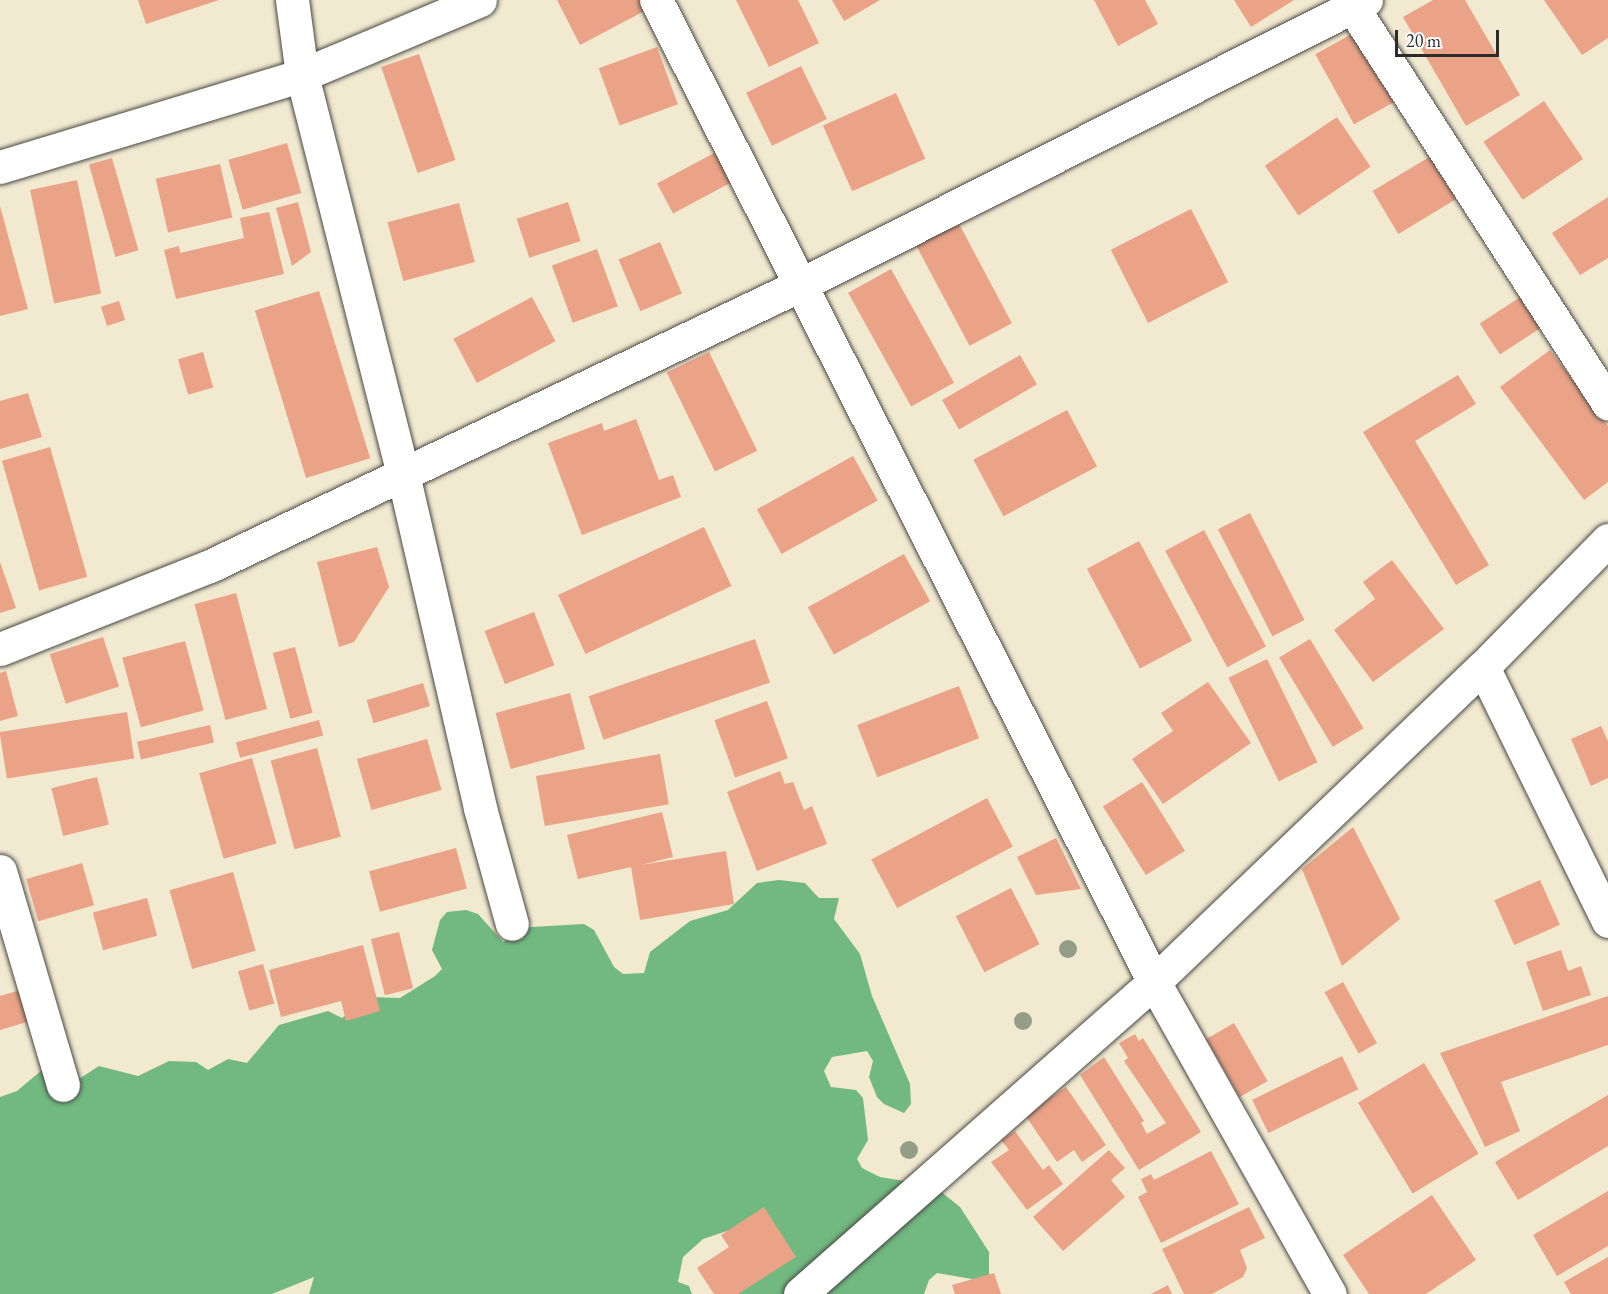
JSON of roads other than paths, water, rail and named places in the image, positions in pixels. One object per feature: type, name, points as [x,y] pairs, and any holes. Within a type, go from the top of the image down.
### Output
[{"type":"street","points":[[292,0],[302,75],[403,474],[480,808],[512,924]]},
{"type":"street","points":[[0,167],[302,75],[480,0]]},
{"type":"street","points":[[656,0],[798,286],[1154,982],[1330,1294]]},
{"type":"street","points":[[0,649],[210,566],[798,286],[1356,2],[1608,404]]},
{"type":"street","points":[[800,1294],[1154,982],[1483,668],[1608,540]]},
{"type":"street","points":[[1483,668],[1608,921]]},
{"type":"street","points":[[0,871],[63,1084]]}]
